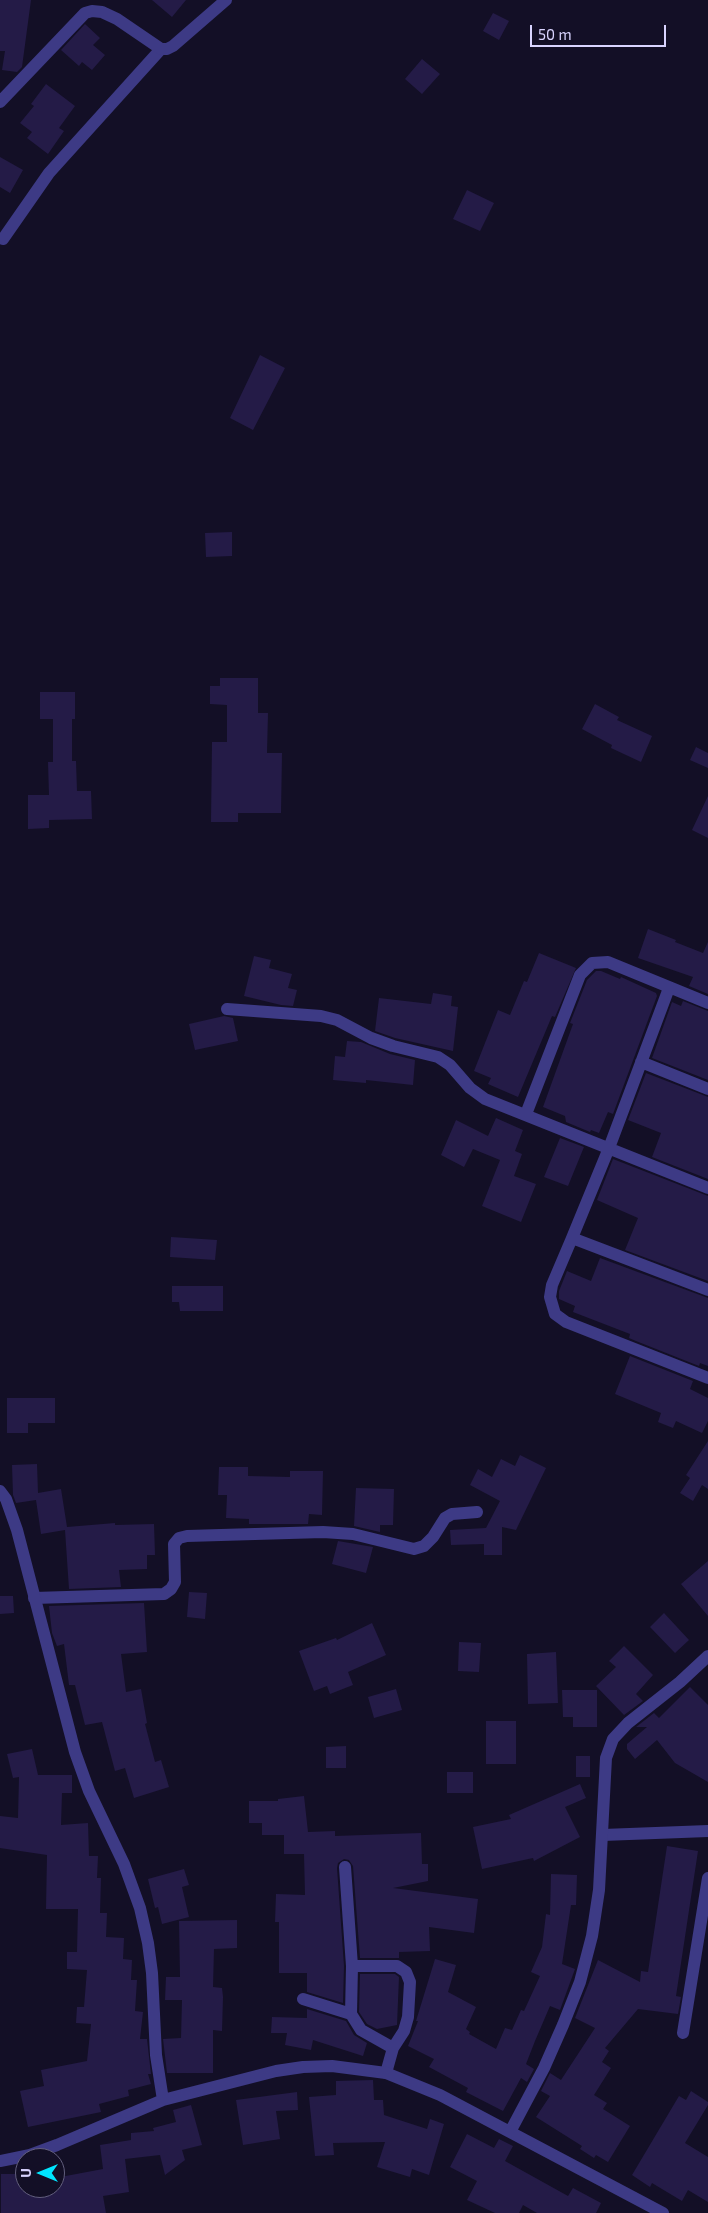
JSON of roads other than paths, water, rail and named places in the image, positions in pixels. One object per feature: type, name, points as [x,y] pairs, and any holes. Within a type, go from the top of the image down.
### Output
[{"type":"street","points":[[3,238],[49,173],[161,49],[173,46],[226,0]]},
{"type":"street","points":[[0,102],[76,20],[92,11],[102,12],[117,19],[161,49]]},
{"type":"street","points":[[526,1114],[580,974],[585,967],[598,961],[608,962],[708,1003]]},
{"type":"street","points":[[669,988],[609,1148],[552,1285],[550,1297],[555,1314],[566,1322],[708,1378]]},
{"type":"street","points":[[227,1009],[306,1014],[337,1020],[371,1038],[393,1046],[438,1057],[450,1065],[470,1088],[485,1099],[708,1188]]},
{"type":"street","points":[[641,1062],[708,1089]]},
{"type":"street","points":[[572,1238],[708,1290]]},
{"type":"street","points":[[0,1491],[6,1499],[17,1530],[75,1752],[89,1791],[124,1864],[140,1908],[151,1963],[156,2055],[163,2100]]},
{"type":"street","points":[[34,1598],[164,1594],[171,1590],[175,1582],[174,1544],[179,1538],[187,1536],[323,1532],[353,1534],[414,1549],[424,1546],[433,1538],[445,1518],[452,1514],[477,1512]]},
{"type":"street","points":[[510,2132],[544,2068],[580,1982],[592,1936],[599,1890],[606,1758],[613,1739],[628,1723],[680,1682],[708,1656]]},
{"type":"street","points":[[603,1834],[708,1831]]},
{"type":"street","points":[[345,1867],[352,1966],[351,2014],[361,2030],[393,2048]]},
{"type":"street","points":[[683,2033],[708,1878]]},
{"type":"street","points":[[352,1966],[397,1966],[406,1972],[410,1982],[408,2017],[404,2031],[393,2048],[386,2074]]},
{"type":"street","points":[[303,1999],[351,2014]]},
{"type":"street","points":[[0,2161],[57,2145],[163,2100],[276,2071],[303,2067],[332,2066],[386,2074],[440,2095],[663,2213]]}]
